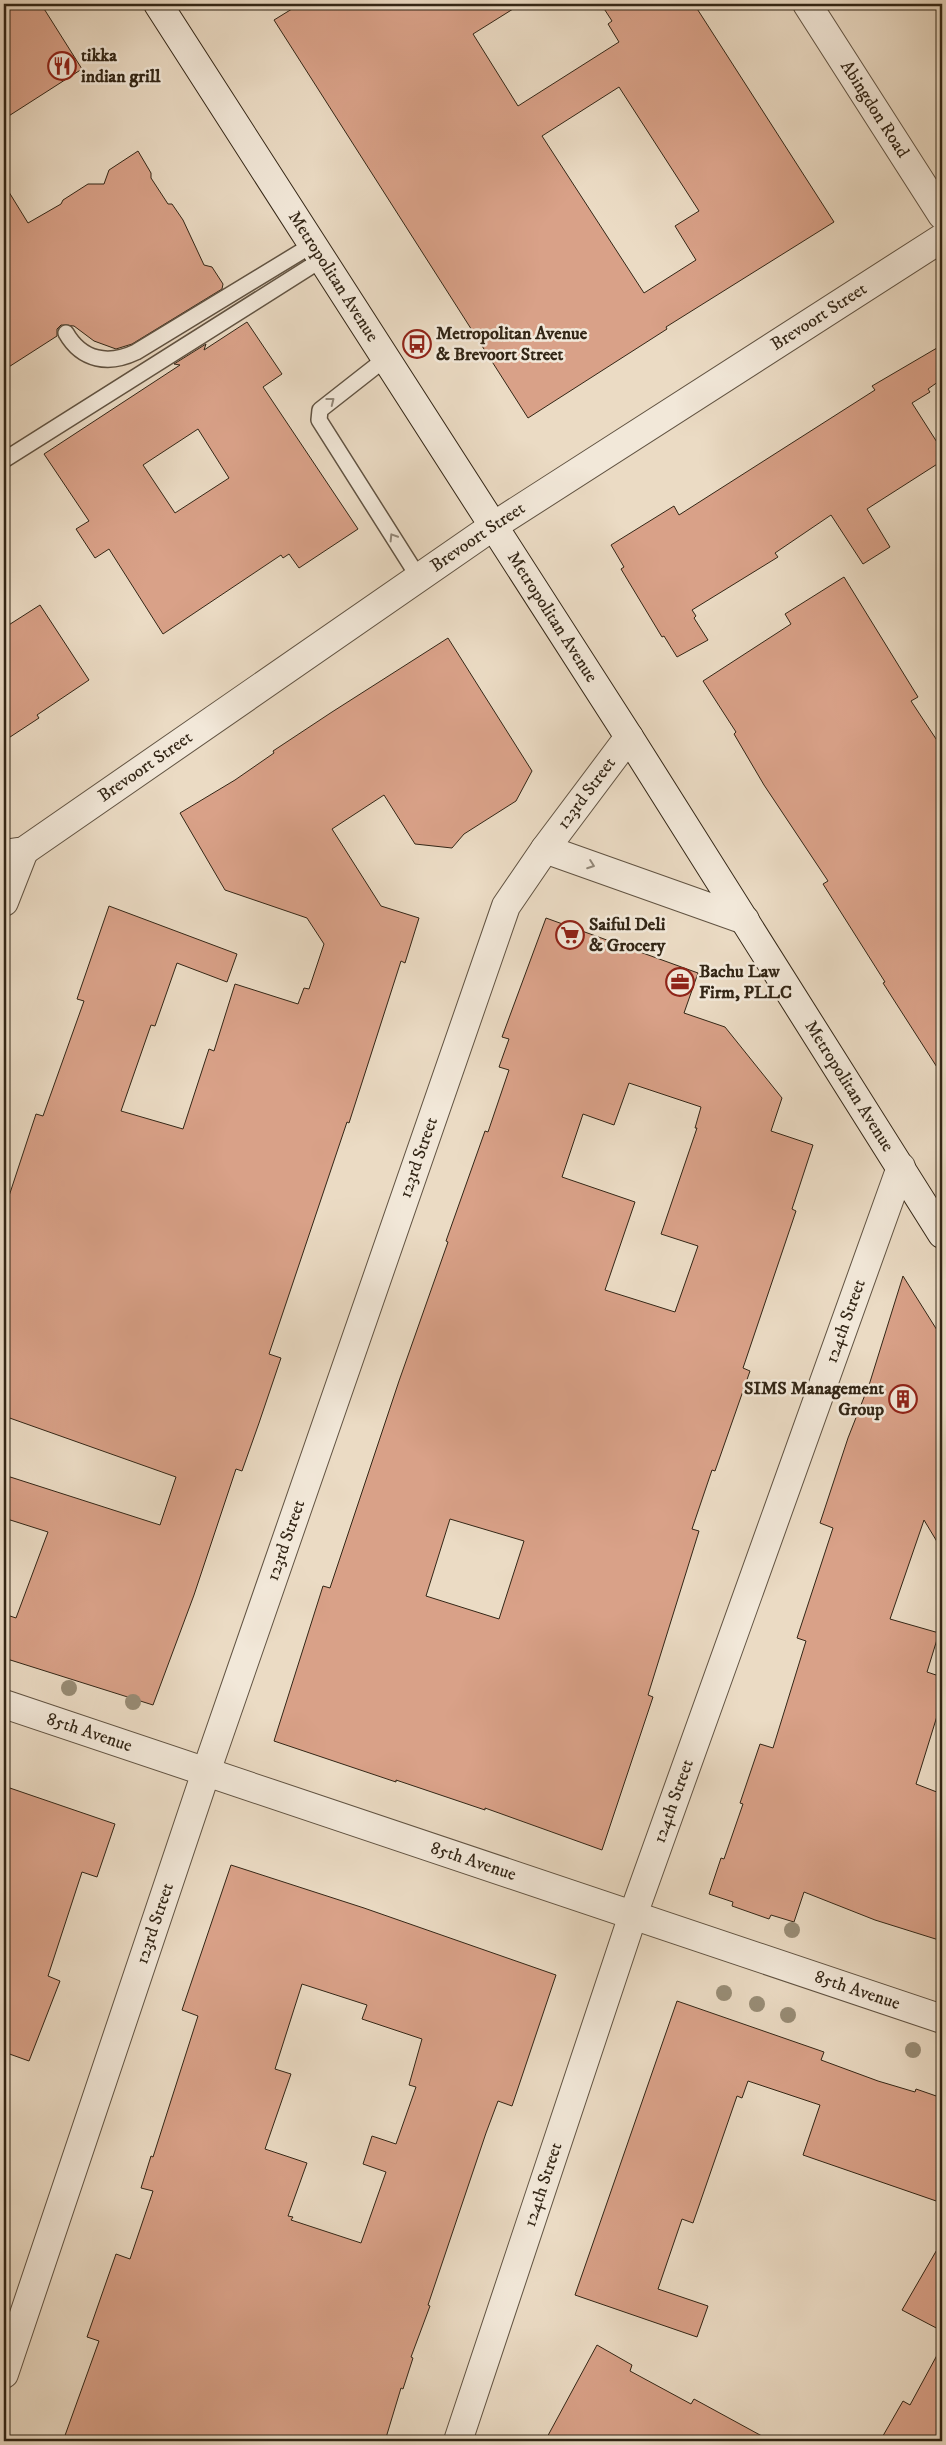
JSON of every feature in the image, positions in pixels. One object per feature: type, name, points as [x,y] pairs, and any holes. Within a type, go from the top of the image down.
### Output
[{"type":"street","name":"Metropolitan Avenue","points":[[158,4],[492,527],[629,737],[901,1166],[942,1234]]},
{"type":"street","name":"Abingdon Road","points":[[807,4],[942,215]]},
{"type":"street","name":"Brevoort Street","points":[[14,852],[492,527],[942,238]]},
{"type":"street","name":"123rd Street","points":[[4,2374],[206,1772],[506,906],[545,849],[629,737]]},
{"type":"street","points":[[545,849],[745,920]]},
{"type":"street","points":[[4,902],[14,852]]},
{"type":"street","name":"124th Street","points":[[458,2441],[633,1915],[901,1166]]},
{"type":"street","name":"85th Avenue","points":[[4,1704],[942,2020]]},
{"type":"lane","points":[[66,333],[81,351],[97,358],[120,360],[317,252]]},
{"type":"lane","points":[[4,460],[317,252]]},
{"type":"lane","points":[[385,359],[320,410],[319,420],[419,578]]},
{"type":"building","points":[[4,4],[41,4],[82,69],[4,119]]},
{"type":"building","points":[[300,4],[521,4],[473,34],[518,106],[619,42],[608,24],[612,21],[601,4],[694,4],[834,222],[666,327],[667,329],[528,418],[274,20]],"holes":[[[619,87],[699,211],[675,226],[696,260],[644,293],[542,136]]]},
{"type":"building","points":[[138,151],[151,173],[151,178],[168,204],[172,204],[183,220],[204,265],[212,267],[223,284],[222,289],[132,344],[116,349],[94,341],[74,326],[61,325],[57,329],[57,336],[4,370],[4,184],[28,223],[61,204],[63,200],[88,184],[104,184],[109,170]]},
{"type":"building","points":[[247,322],[282,374],[263,387],[358,529],[299,568],[289,554],[283,558],[281,555],[163,634],[109,549],[95,558],[76,529],[89,521],[44,454],[180,365],[174,364],[206,344],[204,350]],"holes":[[[198,429],[229,478],[175,513],[143,465]]]},
{"type":"building","points":[[942,345],[942,379],[928,389],[930,392],[912,403],[942,450],[942,461],[867,509],[890,547],[863,564],[831,515],[775,553],[778,557],[692,610],[696,616],[694,618],[708,640],[677,657],[664,636],[662,637],[621,569],[624,567],[611,545],[674,506],[679,515],[875,390],[872,386]]},
{"type":"building","points":[[844,577],[918,697],[911,701],[942,748],[942,1075],[823,884],[828,881],[764,785],[734,734],[736,732],[703,681],[791,624],[785,614]]},
{"type":"building","points":[[40,605],[89,680],[37,715],[39,718],[4,741],[4,628]]},
{"type":"building","points":[[448,638],[532,771],[516,801],[464,834],[452,848],[415,844],[384,795],[332,829],[381,906],[419,918],[405,963],[401,961],[349,1123],[347,1122],[269,1354],[281,1358],[242,1471],[236,1469],[194,1595],[153,1705],[4,1658],[4,1614],[16,1618],[48,1532],[4,1518],[4,1475],[160,1525],[176,1477],[4,1416],[4,1194],[9,1196],[36,1114],[43,1116],[84,1001],[77,999],[109,906],[237,954],[227,982],[177,963],[155,1026],[151,1025],[121,1111],[183,1129],[209,1049],[214,1051],[235,984],[298,1004],[304,988],[309,989],[324,944],[307,918],[225,890],[180,813],[235,780],[274,753],[273,751]]},
{"type":"building","points":[[546,918],[698,973],[684,1013],[725,1027],[782,1098],[771,1131],[813,1145],[792,1209],[796,1211],[743,1368],[750,1371],[715,1471],[712,1470],[692,1529],[699,1531],[648,1695],[653,1697],[602,1850],[485,1808],[485,1810],[396,1780],[396,1782],[274,1741],[323,1586],[330,1588],[399,1381],[448,1242],[446,1241],[485,1131],[488,1132],[509,1070],[499,1067],[509,1039],[502,1037]],"holes":[[[629,1083],[701,1107],[695,1128],[697,1128],[661,1234],[698,1246],[675,1312],[605,1290],[635,1202],[562,1177],[583,1114],[614,1125]],[[450,1519],[524,1541],[499,1619],[426,1596]]]},
{"type":"building","points":[[903,1276],[942,1338],[942,1550],[924,1520],[890,1619],[939,1633],[927,1672],[942,1677],[942,1700],[916,1784],[942,1794],[942,1941],[875,1920],[804,1892],[794,1922],[771,1915],[769,1919],[732,1906],[733,1902],[709,1894],[721,1858],[724,1859],[743,1804],[740,1803],[760,1744],[773,1748],[806,1641],[797,1638],[833,1528],[820,1523],[848,1438],[870,1382]]},
{"type":"building","points":[[4,1786],[115,1824],[97,1877],[82,1872],[48,1976],[60,1981],[29,2061],[4,2052]]},
{"type":"building","points":[[231,1865],[364,1908],[556,1975],[512,2106],[498,2101],[486,2133],[428,2305],[430,2306],[411,2357],[413,2358],[403,2389],[401,2388],[385,2441],[63,2441],[99,2341],[87,2337],[116,2254],[130,2259],[153,2191],[141,2188],[151,2156],[153,2157],[198,2016],[182,2010]],"holes":[[[302,1984],[367,2005],[362,2019],[422,2039],[409,2085],[416,2087],[396,2144],[372,2136],[363,2164],[386,2172],[361,2243],[291,2220],[293,2217],[288,2216],[307,2163],[265,2149],[291,2074],[275,2069]]]},
{"type":"building","points":[[677,2001],[824,2052],[821,2060],[878,2081],[915,2092],[916,2089],[942,2098],[942,2203],[803,2155],[820,2105],[748,2081],[742,2098],[737,2096],[693,2223],[682,2219],[658,2289],[708,2306],[697,2337],[575,2295]]},
{"type":"building","points":[[942,2241],[942,2331],[902,2310]]},
{"type":"building","points":[[597,2345],[632,2365],[630,2371],[691,2404],[694,2399],[771,2441],[545,2441]]},
{"type":"building","points":[[942,2346],[942,2441],[880,2441],[903,2401],[910,2405]]},
{"type":"place","name":"tikka indian grill","points":[[62,66]]},
{"type":"place","name":"Metropolitan Avenue & Brevoort Street","points":[[417,344]]},
{"type":"place","name":"Saiful Deli & Grocery","points":[[570,935]]},
{"type":"place","name":"Bachu Law Firm, PLLC","points":[[680,982]]},
{"type":"place","name":"SIMS Management Group","points":[[903,1399]]}]
